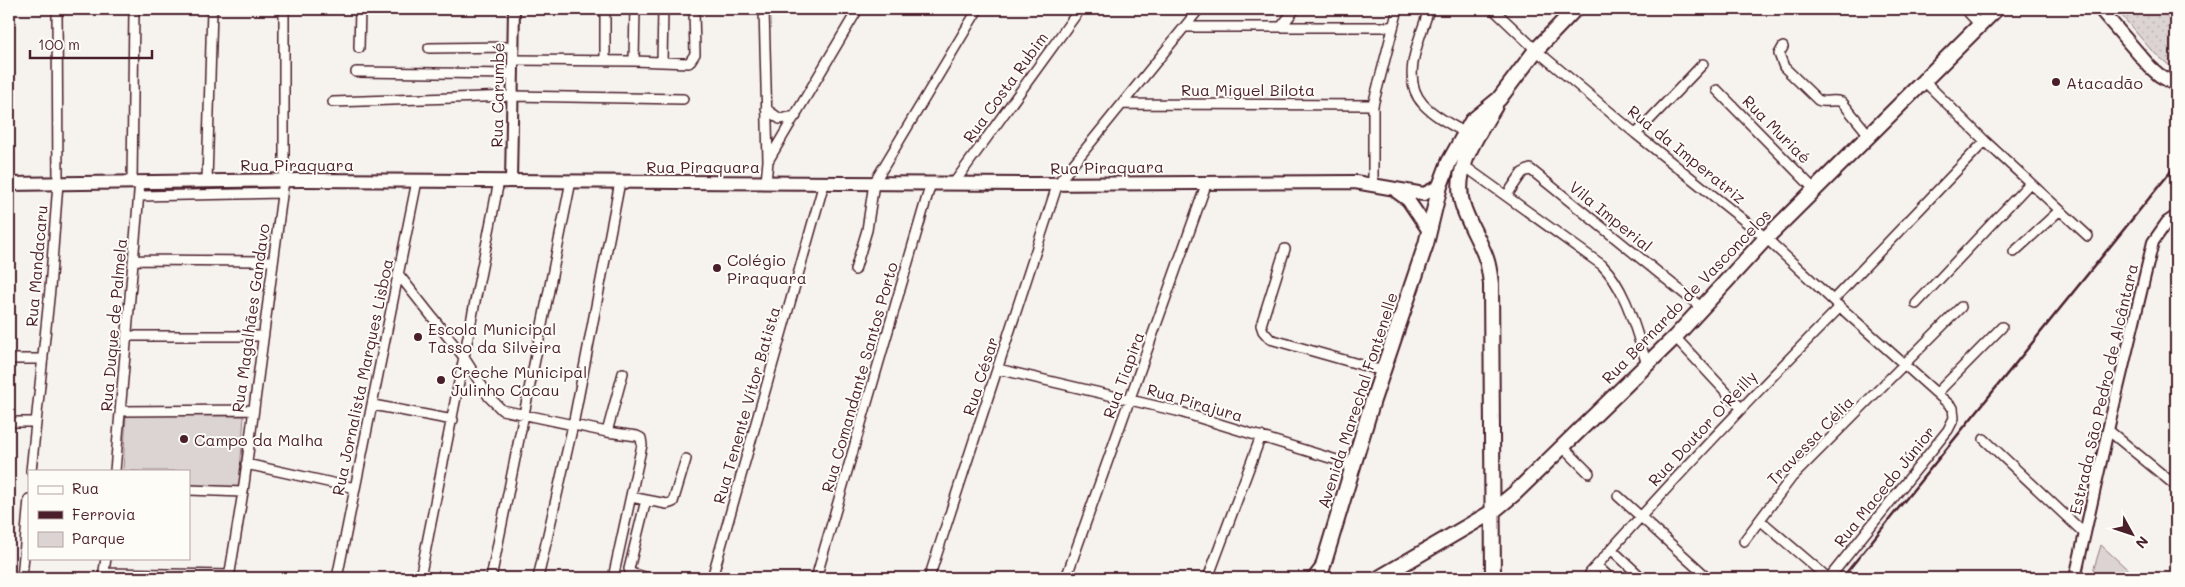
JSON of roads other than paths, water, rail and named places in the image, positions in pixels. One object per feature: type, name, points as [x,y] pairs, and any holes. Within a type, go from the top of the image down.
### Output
[{"type":"main road","points":[[1493,578],[1491,284],[1486,257],[1464,209],[1461,194],[1462,170],[1477,134],[1499,99],[1536,50],[1575,9]]},
{"type":"main road","name":"Rua Bernardo de Vasconcelos","points":[[1379,578],[1492,512],[1514,494],[1675,337],[1766,238],[1996,9]]},
{"type":"main road","points":[[2100,9],[2150,67],[2176,85]]},
{"type":"main road","name":"Avenida Marechal Fontenelle","points":[[1319,575],[1382,371],[1412,288],[1441,183],[1464,132],[1472,121],[1499,99]]},
{"type":"main road","name":"Rua Piraquara","points":[[9,184],[207,181],[283,187],[416,181],[824,183],[1355,182],[1424,194],[1441,183]]},
{"type":"main road","name":"Rua Piraquara","points":[[1395,190],[1408,200],[1429,231]]},
{"type":"main road","points":[[1492,483],[1502,493],[1514,494]]},
{"type":"street","name":"Rua Mandacaru","points":[[31,470],[58,183],[57,9]]},
{"type":"street","name":"Rua Duque de Palmela","points":[[116,470],[139,196],[136,182],[134,9]]},
{"type":"street","points":[[207,181],[212,9]]},
{"type":"street","name":"Rua Magalhães Gandavo","points":[[229,577],[243,492],[252,410],[283,187],[284,9]]},
{"type":"street","points":[[359,48],[360,9]]},
{"type":"street","name":"Rua Carumbé","points":[[505,181],[512,96],[514,9]]},
{"type":"street","points":[[605,9],[605,60]]},
{"type":"street","points":[[634,61],[635,9]]},
{"type":"street","points":[[662,62],[663,9]]},
{"type":"street","points":[[513,60],[605,60],[689,63],[695,54],[694,9]]},
{"type":"street","points":[[764,9],[768,162],[766,182]]},
{"type":"street","points":[[768,162],[858,9]]},
{"type":"street","points":[[855,270],[867,230],[874,183],[978,9]]},
{"type":"street","name":"Rua Costa Rubim","points":[[954,183],[1080,9]]},
{"type":"street","points":[[1058,183],[1200,9]]},
{"type":"street","points":[[1281,28],[1296,9]]},
{"type":"street","points":[[1373,184],[1373,104],[1398,9]]},
{"type":"street","points":[[1429,9],[1411,70],[1412,84],[1423,104],[1434,114],[1464,132]]},
{"type":"street","name":"Rua da Imperatriz","points":[[1493,9],[1536,50],[1636,134],[1766,238],[1955,410]]},
{"type":"street","points":[[1965,9],[1980,25]]},
{"type":"street","points":[[1185,27],[1393,27]]},
{"type":"street","points":[[429,48],[513,47]]},
{"type":"street","points":[[1783,47],[1779,54],[1784,67],[1821,102],[1837,99],[1842,102],[1869,135]]},
{"type":"street","points":[[1636,134],[1703,64]]},
{"type":"street","points":[[356,72],[513,74]]},
{"type":"street","points":[[1923,80],[1985,141],[2088,236]]},
{"type":"street","name":"Rua Muriaé","points":[[1717,90],[1815,190]]},
{"type":"street","points":[[333,102],[512,96],[683,99]]},
{"type":"street","name":"Rua Miguel Bilota","points":[[1122,104],[1373,104]]},
{"type":"street","points":[[766,109],[780,119],[796,116]]},
{"type":"street","points":[[1833,300],[1985,141]]},
{"type":"street","name":"Vila Imperial","points":[[1507,195],[1522,173],[1530,169],[1702,308]]},
{"type":"street","points":[[1462,170],[1507,195],[1602,265],[1611,274],[1621,288],[1647,364]]},
{"type":"street","name":"Rua Jornalista Marques Lisboa","points":[[337,578],[399,275],[416,181]]},
{"type":"street","points":[[420,578],[453,420],[463,356],[505,181]]},
{"type":"street","points":[[491,578],[571,182]]},
{"type":"street","points":[[538,578],[573,425],[620,182]]},
{"type":"street","name":"Rua Tiapira","points":[[1066,578],[1207,182]]},
{"type":"street","name":"Rua Tenente Vítor Batista","points":[[712,578],[824,183]]},
{"type":"street","name":"Rua Comandante Santos Porto","points":[[816,578],[931,183]]},
{"type":"street","name":"Rua César","points":[[929,578],[1058,183]]},
{"type":"street","points":[[1916,304],[2030,183]]},
{"type":"street","points":[[139,196],[283,187]]},
{"type":"street","points":[[2014,252],[2060,210]]},
{"type":"street","name":"Estrada São Pedro de Alcântara","points":[[2075,578],[2152,242],[2167,222],[2176,216]]},
{"type":"street","points":[[1285,249],[1261,325],[1266,336],[1270,339],[1382,371]]},
{"type":"street","points":[[134,260],[272,261]]},
{"type":"street","points":[[399,275],[463,356],[496,405],[502,410],[607,432],[637,436],[642,441],[613,578]]},
{"type":"street","name":"Rua Doutor O'Reilly","points":[[1610,578],[1593,569],[1740,408],[1840,307]]},
{"type":"street","points":[[1904,365],[1961,307]]},
{"type":"street","points":[[1937,393],[2002,327]]},
{"type":"street","points":[[127,336],[262,336]]},
{"type":"street","points":[[1675,337],[1740,408]]},
{"type":"street","points":[[9,359],[43,359]]},
{"type":"street","name":"Travessa Célia","points":[[1744,541],[1792,477],[1904,365]]},
{"type":"street","name":"Rua Pirajura","points":[[998,369],[1130,400],[1353,464]]},
{"type":"street","points":[[607,432],[623,373]]},
{"type":"street","points":[[373,405],[453,420]]},
{"type":"street","points":[[120,411],[252,410]]},
{"type":"street","name":"Rua Macedo Júnior","points":[[1829,578],[1948,430],[1954,418],[1955,410]]},
{"type":"street","points":[[9,422],[36,422]]},
{"type":"street","points":[[2108,430],[2176,486]]},
{"type":"street","points":[[1208,578],[1260,436]]},
{"type":"street","points":[[1984,438],[2085,534]]},
{"type":"street","points":[[1562,446],[1589,473]]},
{"type":"street","points":[[631,497],[667,504],[673,502],[686,459]]},
{"type":"street","points":[[246,464],[355,488]]},
{"type":"street","points":[[190,490],[243,492]]},
{"type":"street","points":[[1618,496],[1708,578]]},
{"type":"street","points":[[646,500],[629,569],[631,573],[648,578]]},
{"type":"street","points":[[22,578],[28,510]]},
{"type":"street","points":[[1760,520],[1829,578]]},
{"type":"street","points":[[1611,549],[1642,578]]},
{"type":"street","points":[[106,560],[104,576],[229,577]]},
{"type":"railway","points":[[1842,578],[2176,165]]},
{"type":"place","name":"Atacadão","points":[[2056,82]]},
{"type":"place","name":"Colégio Piraquara","points":[[717,268]]},
{"type":"place","name":"Escola Municipal Tasso da Silveira","points":[[418,337]]},
{"type":"place","name":"Creche Municipal Julinho Cacau","points":[[441,380]]},
{"type":"place","name":"Campo da Malha","points":[[184,439]]}]
